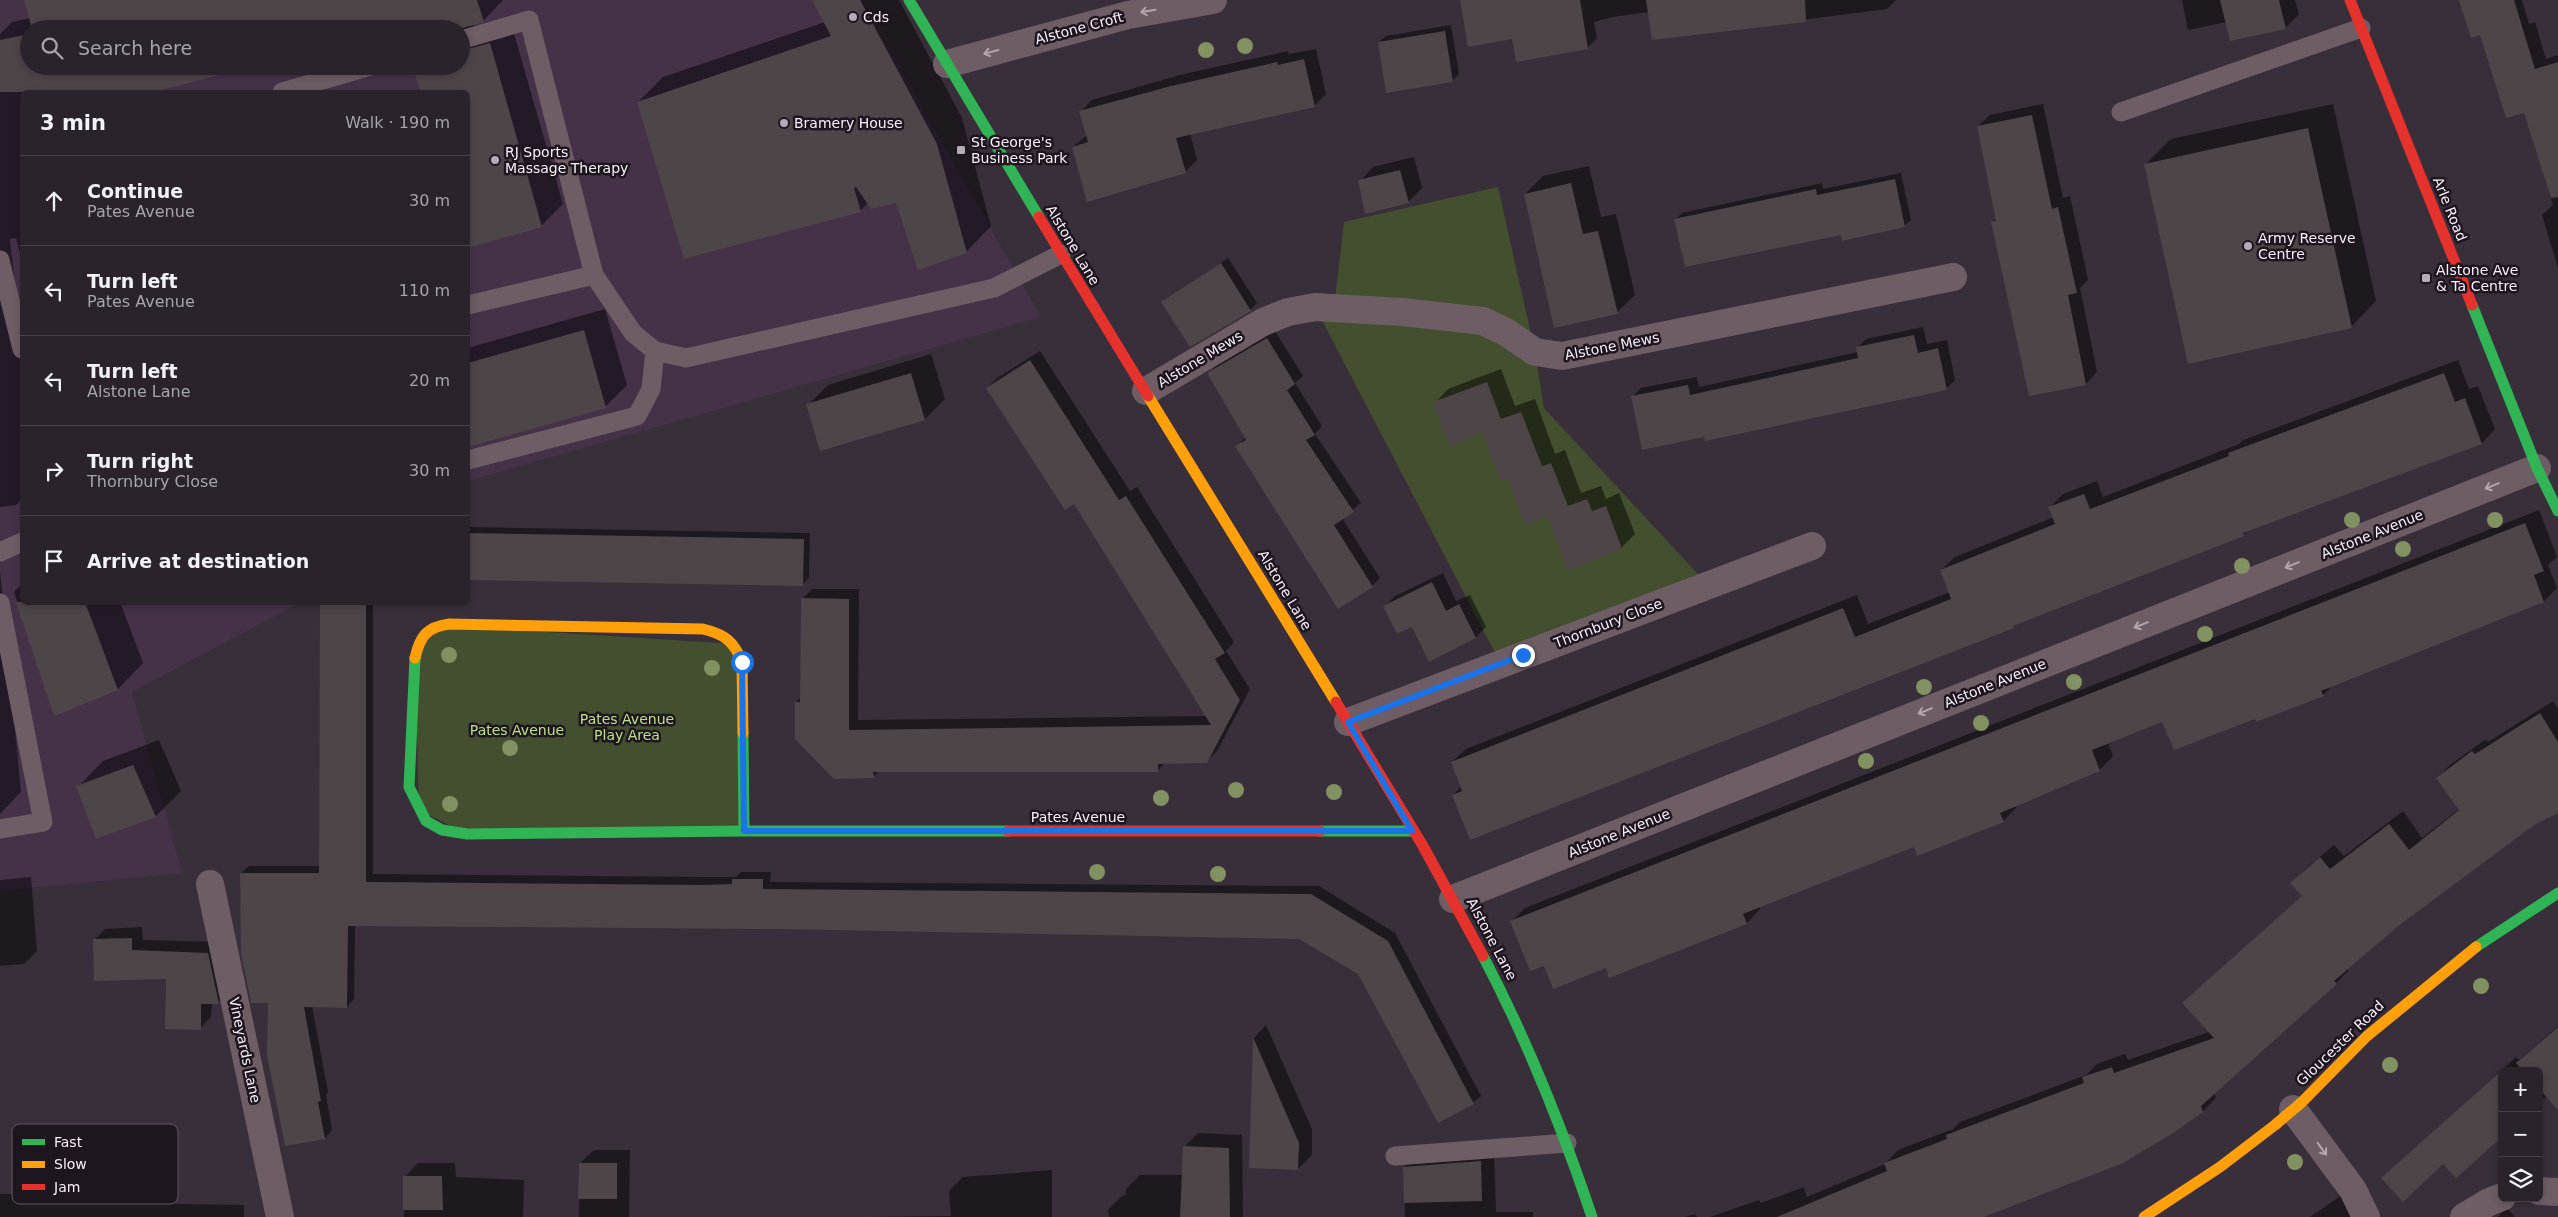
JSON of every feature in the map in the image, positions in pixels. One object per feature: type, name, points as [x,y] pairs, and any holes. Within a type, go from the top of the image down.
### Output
[{"type":"street","name":"Alstone Lane","points":[[909,0],[1061,254],[1348,722],[1453,899],[1509,1006],[1567,1143],[1592,1217]]},
{"type":"street","name":"Alstone Croft","points":[[946,64],[1128,15],[1214,0]]},
{"type":"street","name":"Arle Road","points":[[2350,0],[2537,468],[2558,511]]},
{"type":"street","name":"Alstone Mews","points":[[1146,392],[1263,322],[1288,312],[1315,306],[1402,312],[1483,321],[1506,332],[1535,352],[1562,356],[1953,276]]},
{"type":"street","name":"Alstone Avenue","points":[[1453,899],[2537,468]]},
{"type":"street","name":"Thornbury Close","points":[[1348,722],[1812,546]]},
{"type":"street","name":"Pates Avenue","points":[[744,831],[742,662],[736,644],[724,634],[703,629],[460,624],[439,625],[425,630],[418,642],[415,659],[409,787],[426,821],[442,830],[466,834],[744,831],[1412,831]]},
{"type":"street","name":"Vineyards Lane","points":[[210,884],[280,1217]]},
{"type":"street","name":"Gloucester Road","points":[[2144,1217],[2206,1177],[2293,1109],[2366,1037],[2417,993],[2524,913],[2558,894]]},
{"type":"street","points":[[2293,1109],[2353,1190],[2366,1217]]},
{"type":"street","points":[[2543,1191],[2558,1192]]},
{"type":"street","points":[[2464,1217],[2498,1199]]},
{"type":"lane","points":[[470,37],[529,20],[594,275],[633,332],[655,351],[686,358],[994,288],[1061,254]]},
{"type":"lane","points":[[2121,112],[2361,28]]},
{"type":"lane","points":[[289,90],[340,75]]},
{"type":"lane","points":[[0,260],[20,342]]},
{"type":"lane","points":[[470,305],[594,275]]},
{"type":"lane","points":[[470,459],[637,416],[651,389],[655,351]]},
{"type":"lane","points":[[0,552],[20,543]]},
{"type":"lane","points":[[0,603],[43,822],[0,829]]},
{"type":"lane","points":[[1395,1156],[1567,1143]]},
{"type":"shaded area","points":[[0,0],[861,0],[1041,317],[470,480],[470,90],[20,90],[20,605],[295,605],[132,692],[182,873],[0,891]]},
{"type":"green space","points":[[1498,187],[1535,352],[1544,408],[1708,585],[1501,664],[1315,307],[1334,307],[1344,222]]},
{"type":"green space","name":"Pates Avenue","points":[[439,625],[736,644],[744,831],[467,834],[419,810],[415,659]]},
{"type":"building","points":[[24,0],[477,0],[484,22],[470,26],[470,20],[30,20]]},
{"type":"building","name":"Bramery House","points":[[812,0],[860,0],[937,144],[967,253],[918,270],[896,203],[871,209],[856,187],[854,188],[861,212],[684,259],[637,102],[831,36]]},
{"type":"building","points":[[1460,0],[1580,0],[1588,49],[1516,62],[1512,39],[1468,47]]},
{"type":"building","points":[[1646,0],[1805,0],[1806,22],[1652,40]]},
{"type":"building","points":[[2220,0],[2279,0],[2286,29],[2230,41]]},
{"type":"building","points":[[2459,0],[2514,0],[2535,69],[2558,62],[2558,197],[2551,198],[2524,113],[2506,118],[2480,35],[2471,38]]},
{"type":"building","points":[[1445,31],[1453,82],[1386,93],[1378,42]]},
{"type":"building","points":[[20,36],[20,75],[219,75],[162,90],[20,90],[20,92],[0,92],[0,40]]},
{"type":"building","name":"RJ Sports Massage Therapy","points":[[490,43],[542,227],[470,247],[470,90],[419,90],[415,75],[470,75],[470,49]]},
{"type":"building","points":[[1304,59],[1315,107],[1176,138],[1186,173],[1087,202],[1072,147],[1088,142],[1079,111],[1171,86],[1277,62],[1278,65]]},
{"type":"building","points":[[2032,115],[2052,209],[2058,207],[2077,293],[2068,295],[2086,385],[2029,396],[1991,222],[1996,221],[1977,126]]},
{"type":"building","name":"Army Reserve Centre","points":[[2308,128],[2352,328],[2188,364],[2144,164]]},
{"type":"building","points":[[1400,170],[1409,203],[1365,214],[1358,180]]},
{"type":"building","points":[[1895,179],[1905,227],[1842,241],[1841,235],[1685,267],[1674,219],[1816,189],[1817,195]]},
{"type":"building","points":[[1571,183],[1583,234],[1598,231],[1618,314],[1554,328],[1524,194]]},
{"type":"building","points":[[1221,263],[1251,311],[1190,347],[1161,302]]},
{"type":"building","points":[[584,330],[606,408],[470,446],[470,362]]},
{"type":"building","points":[[1914,335],[1918,353],[1938,348],[1947,390],[1705,441],[1704,437],[1642,450],[1631,396],[1688,385],[1690,395],[1858,358],[1856,347]]},
{"type":"building","points":[[1267,338],[1295,384],[1287,390],[1315,435],[1306,440],[1354,512],[1334,525],[1373,587],[1338,609],[1235,446],[1246,440],[1207,373]]},
{"type":"building","points":[[1030,360],[1119,500],[1126,496],[1225,653],[1215,659],[1240,700],[1207,763],[1158,764],[1158,772],[873,772],[874,778],[834,779],[795,739],[795,702],[800,702],[801,598],[849,599],[849,730],[1211,725],[1074,504],[1065,510],[986,388]]},
{"type":"building","points":[[911,373],[925,420],[820,451],[806,404]]},
{"type":"building","points":[[2444,373],[2455,402],[2465,398],[2482,444],[2243,533],[2244,536],[2013,626],[2014,628],[1470,840],[1452,795],[1462,791],[1451,762],[1843,608],[1855,637],[1951,599],[1940,570],[2055,524],[2048,507],[2084,494],[2090,509],[2229,456],[2228,453]]},
{"type":"building","points":[[1487,382],[1501,419],[1521,412],[1542,466],[1551,463],[1568,506],[1587,499],[1592,511],[1606,506],[1622,549],[1568,570],[1548,516],[1525,525],[1508,478],[1501,481],[1482,431],[1450,447],[1433,402]]},
{"type":"building","points":[[2525,523],[2544,571],[2534,575],[2544,602],[2321,691],[2324,696],[2256,722],[2255,719],[2174,750],[2162,722],[2092,750],[2100,771],[2000,813],[2004,822],[1917,856],[1914,847],[1796,893],[1743,914],[1747,924],[1609,978],[1606,968],[1553,989],[1544,966],[1530,971],[1510,921]]},
{"type":"building","points":[[470,533],[804,539],[803,586],[470,580]]},
{"type":"building","points":[[1432,582],[1446,611],[1459,604],[1476,638],[1429,662],[1412,627],[1397,634],[1383,606]]},
{"type":"building","points":[[16,602],[20,602],[20,605],[86,605],[118,690],[54,716]]},
{"type":"building","points":[[320,605],[366,605],[366,882],[701,885],[732,884],[732,879],[763,879],[763,889],[1311,894],[1388,941],[1474,1104],[1438,1123],[1358,974],[1299,939],[777,929],[348,926],[347,1008],[304,1007],[321,1101],[318,1102],[325,1139],[285,1146],[267,1055],[268,1003],[251,1003],[241,954],[240,873],[319,873]]},
{"type":"building","points":[[2540,713],[2558,742],[2558,813],[2534,825],[2397,927],[2334,981],[2337,984],[2201,1106],[2203,1112],[2173,1133],[2123,1163],[1984,1217],[1777,1217],[1887,1171],[1884,1163],[1947,1139],[1946,1135],[2084,1083],[2082,1077],[2112,1067],[2114,1073],[2214,1038],[2182,1003],[2302,896],[2290,883],[2320,857],[2330,869],[2389,824],[2409,850],[2459,810],[2436,778],[2472,751],[2475,754]]},
{"type":"building","points":[[133,765],[156,817],[96,839],[76,786]]},
{"type":"building","points":[[132,938],[132,950],[208,953],[219,1004],[201,1004],[201,1030],[165,1029],[166,979],[94,981],[93,939]]},
{"type":"building","points":[[2558,1027],[2558,1110],[2543,1093],[2543,1067],[2520,1067],[2516,1063]]},
{"type":"building","points":[[1253,1037],[1299,1143],[1298,1170],[1249,1168]]},
{"type":"building","points":[[2498,1074],[2498,1141],[2456,1178],[2443,1164],[2403,1202],[2381,1178]]},
{"type":"building","points":[[1183,1146],[1229,1148],[1230,1217],[1180,1217]]},
{"type":"building","points":[[1481,1161],[1482,1201],[1404,1203],[1403,1167]]},
{"type":"building","points":[[579,1163],[617,1163],[617,1199],[578,1199]]},
{"type":"building","points":[[403,1176],[442,1176],[443,1210],[403,1210]]},
{"type":"traffic: fast","points":[[909,0],[1039,217]]},
{"type":"traffic: fast","points":[[2472,305],[2537,468],[2558,511]]},
{"type":"traffic: fast","points":[[415,658],[409,787],[426,821],[442,830],[467,834],[744,831]]},
{"type":"traffic: fast","points":[[743,733],[744,831],[1008,831]]},
{"type":"traffic: fast","points":[[1320,831],[1412,831]]},
{"type":"traffic: fast","points":[[2476,947],[2558,893]]},
{"type":"traffic: fast","points":[[1483,956],[1543,1084],[1592,1217]]},
{"type":"traffic: slow","points":[[1148,396],[1336,702]]},
{"type":"traffic: slow","points":[[415,658],[422,638],[435,627],[449,624],[703,629],[717,633],[732,644],[742,662],[743,733]]},
{"type":"traffic: slow","points":[[2144,1217],[2220,1167],[2275,1125],[2302,1102],[2367,1036],[2476,947]]},
{"type":"traffic: jam","points":[[2350,0],[2472,305]]},
{"type":"traffic: jam","points":[[1039,217],[1148,396]]},
{"type":"traffic: jam","points":[[1336,702],[1423,846],[1483,956]]},
{"type":"traffic: jam","points":[[1008,831],[1320,831]]},
{"type":"place","name":"Cds","points":[[853,17]]},
{"type":"place","name":"Bramery House","points":[[784,123]]},
{"type":"place","name":"St George's Business Park","points":[[961,150]]},
{"type":"place","name":"RJ Sports Massage Therapy","points":[[495,160]]},
{"type":"place","name":"Army Reserve Centre","points":[[2248,246]]},
{"type":"place","name":"Alstone Ave & Ta Centre","points":[[2426,278]]},
{"type":"route","points":[[742,662],[744,680],[742,792],[744,831],[1412,831],[1348,722],[1523,655]]},
{"type":"park label","name":"Pates Avenue Play Area","points":[[627,728]]}]
